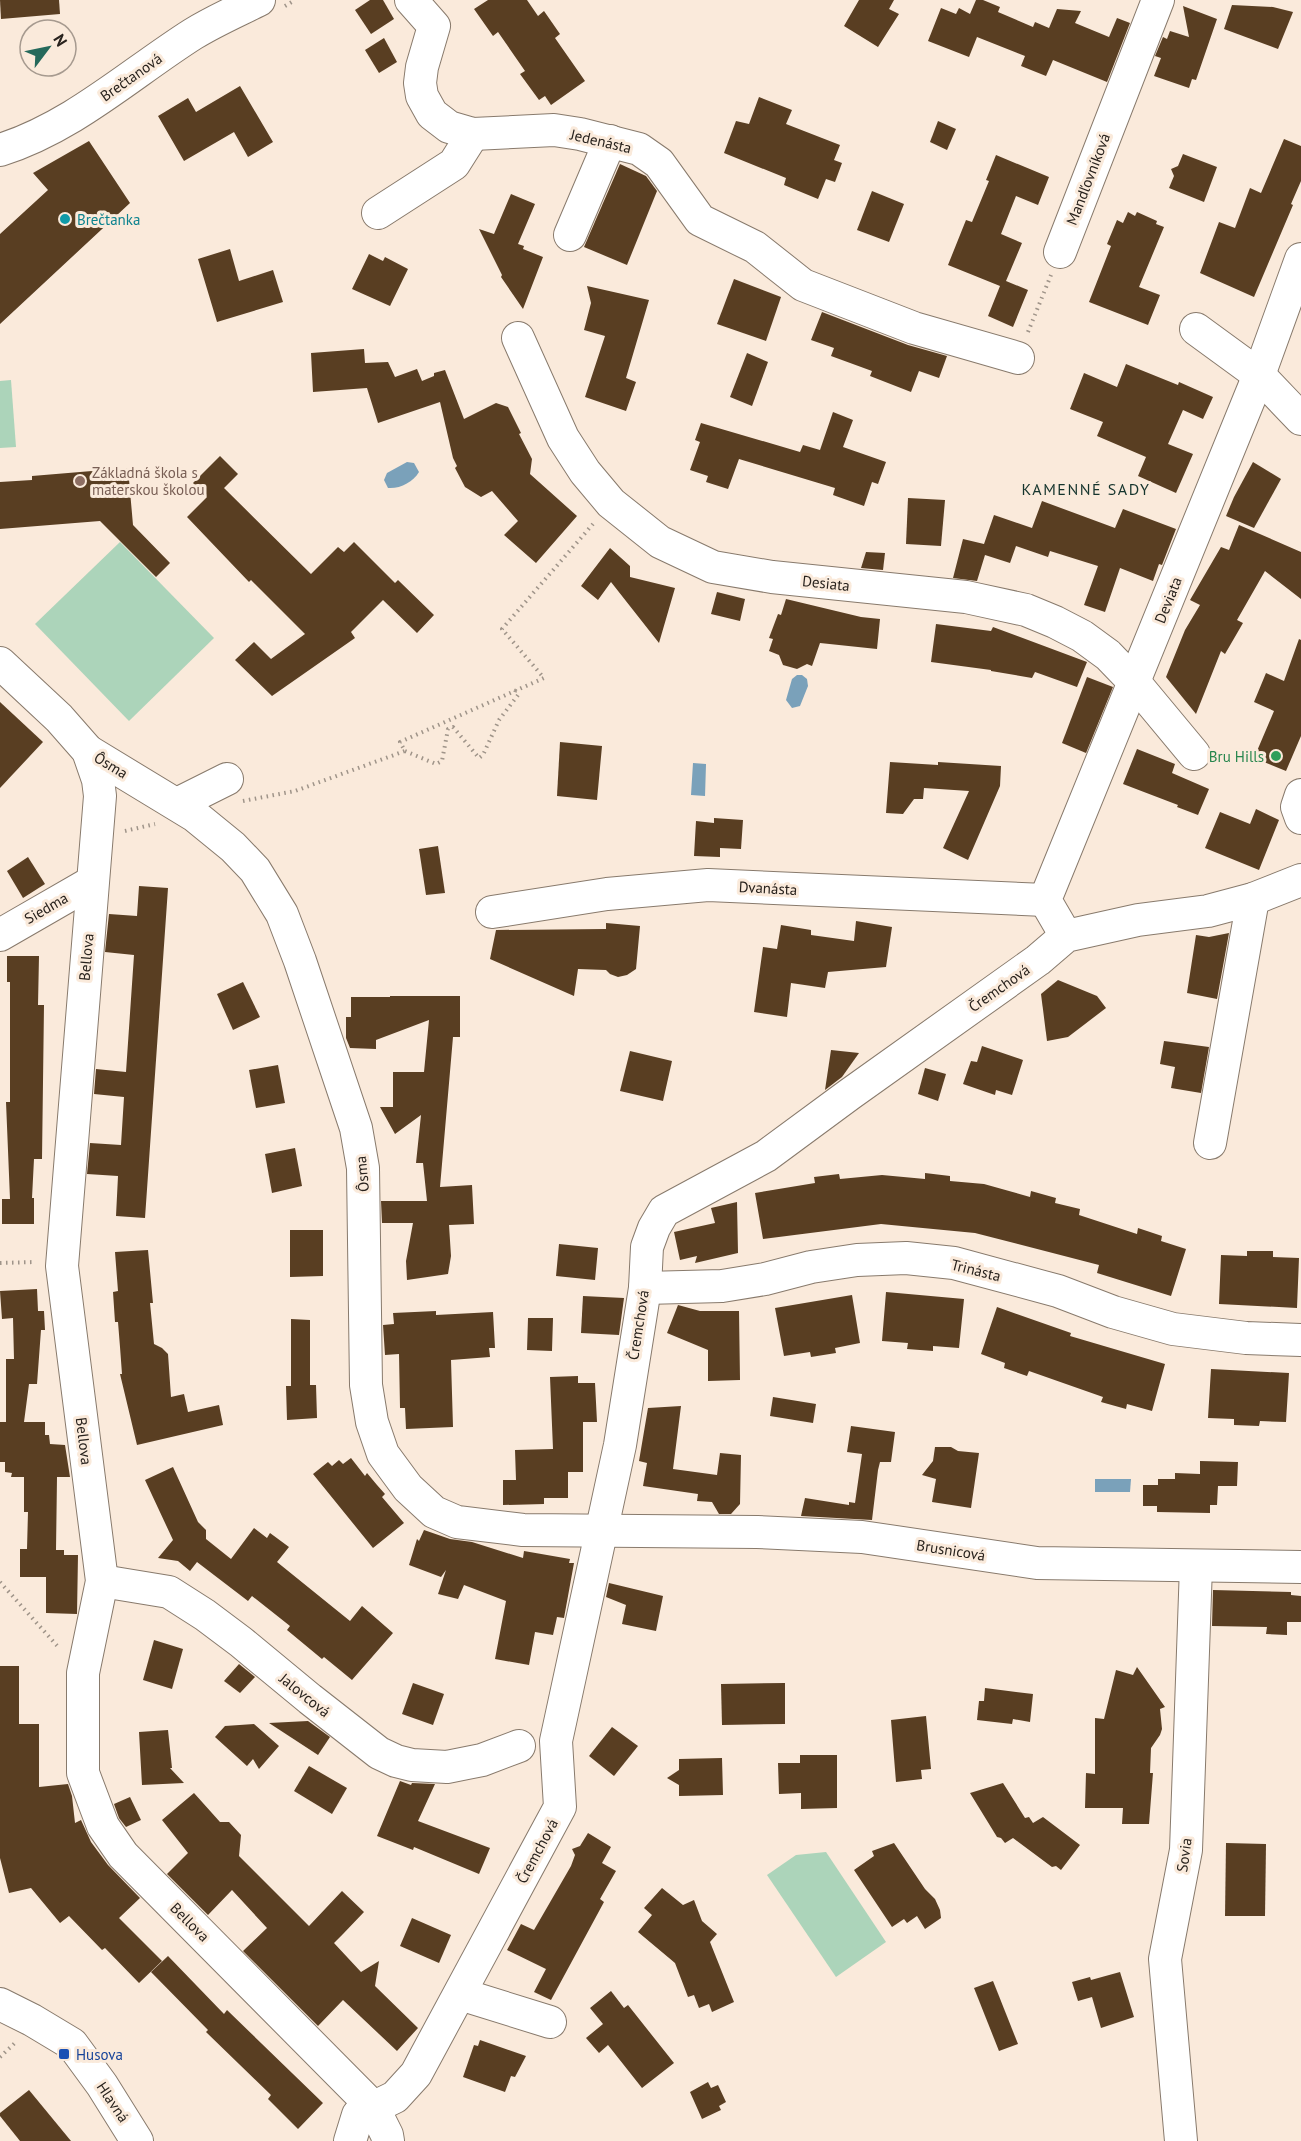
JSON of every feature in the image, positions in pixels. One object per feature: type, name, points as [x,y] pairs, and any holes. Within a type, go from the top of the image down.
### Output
[{"type":"street","name":"Brečtanová","points":[[0,150],[52,128],[101,99],[195,33],[259,0]]},
{"type":"street","name":"Jedenásta","points":[[411,0],[434,26],[420,83],[424,101],[432,114],[442,122],[455,129],[473,134],[554,130],[639,149],[659,163],[700,220],[755,247],[803,285],[914,327],[1018,358]]},
{"type":"street","name":"Mandľovníková","points":[[1060,252],[1158,0]]},
{"type":"street","points":[[378,213],[454,164],[473,134]]},
{"type":"street","points":[[570,235],[610,141]]},
{"type":"street","name":"Deviata","points":[[1045,900],[1259,375],[1301,259]]},
{"type":"street","points":[[1196,329],[1259,375],[1301,419]]},
{"type":"street","name":"Desiata","points":[[518,338],[563,438],[585,472],[611,503],[660,542],[713,567],[772,577],[966,597],[1026,610],[1082,636],[1108,655],[1135,683],[1194,754]]},
{"type":"street","name":"Bellova","points":[[0,663],[58,718],[88,751],[96,773],[100,796],[62,1262],[102,1581],[83,1672],[83,1773],[103,1826],[123,1855],[373,2107],[388,2141]]},
{"type":"street","name":"Ôsma","points":[[88,751],[186,810],[233,847],[255,870],[282,914],[356,1128],[363,1168],[366,1385],[372,1422],[383,1454],[408,1488],[434,1512],[457,1522],[523,1530],[601,1530]]},
{"type":"street","points":[[186,810],[227,779]]},
{"type":"street","name":"Čremchová","points":[[350,2141],[358,2115],[395,2097],[416,2074],[560,1807],[556,1741],[620,1445],[645,1288],[647,1247],[664,1211],[766,1156],[1038,960],[1066,936],[1138,920],[1208,911],[1253,898],[1301,880]]},
{"type":"street","name":"Siedma","points":[[0,935],[92,882]]},
{"type":"street","name":"Dvanásta","points":[[492,912],[607,894],[708,885],[1045,900]]},
{"type":"street","points":[[1209,1143],[1253,898]]},
{"type":"street","points":[[1045,900],[1066,936]]},
{"type":"street","name":"Trinásta","points":[[645,1288],[722,1286],[856,1260],[906,1258],[954,1263],[1058,1291],[1113,1312],[1173,1329],[1246,1338],[1301,1340]]},
{"type":"street","name":"Brusnicová","points":[[601,1530],[757,1532],[862,1537],[1037,1563],[1301,1567]]},
{"type":"street","name":"Sovia","points":[[1182,2141],[1165,1959],[1186,1850],[1196,1566]]},
{"type":"street","name":"Jalovcová","points":[[102,1581],[169,1592],[241,1642],[379,1754],[396,1761],[412,1765],[447,1767],[482,1760],[519,1746]]},
{"type":"street","points":[[460,1994],[550,2022]]},
{"type":"street","name":"Hlavná","points":[[0,2004],[72,2044],[102,2085],[137,2141]]},
{"type":"path","points":[[1018,358],[1060,252]]},
{"type":"path","points":[[450,728],[442,761],[436,764],[405,751],[400,742],[544,678],[502,629],[611,503]]},
{"type":"path","points":[[450,728],[453,727],[478,758],[483,756],[499,720],[518,695],[515,690]]},
{"type":"path","points":[[447,721],[450,728]]},
{"type":"path","points":[[227,779],[243,801],[296,791],[405,751]]},
{"type":"path","points":[[97,836],[186,810]]},
{"type":"path","points":[[0,1263],[62,1262]]},
{"type":"path","points":[[0,1582],[83,1672]]},
{"type":"green space","points":[[11,380],[16,447],[0,448],[0,381]]},
{"type":"green space","points":[[120,542],[214,638],[129,721],[35,624]]},
{"type":"green space","points":[[826,1852],[886,1942],[836,1977],[767,1875],[796,1855]]},
{"type":"water","points":[[407,462],[414,463],[419,472],[410,482],[388,488],[384,480],[387,473]]},
{"type":"water","points":[[797,675],[802,675],[807,679],[808,686],[800,706],[792,708],[786,700],[792,679]]},
{"type":"water","points":[[693,763],[706,764],[705,796],[691,795]]},
{"type":"water","points":[[1095,1479],[1131,1479],[1130,1492],[1095,1492]]},
{"type":"building","points":[[0,0],[59,0],[60,14],[1,19]]},
{"type":"building","points":[[370,0],[383,0],[394,19],[371,34],[355,10]]},
{"type":"building","points":[[488,0],[527,0],[538,16],[544,11],[560,34],[555,38],[585,81],[551,105],[545,96],[539,100],[520,74],[525,71],[498,32],[493,36],[474,9]]},
{"type":"building","points":[[859,0],[894,0],[889,9],[899,14],[878,47],[844,26]]},
{"type":"building","points":[[976,0],[983,0],[1000,7],[998,12],[1033,27],[1035,22],[1049,28],[1057,9],[1081,11],[1075,23],[1109,37],[1117,18],[1130,23],[1107,82],[1053,60],[1046,76],[1021,66],[1025,56],[977,37],[969,57],[928,41],[941,8],[956,14],[959,8],[970,14]]},
{"type":"building","points":[[1232,5],[1273,7],[1293,12],[1278,49],[1224,29]]},
{"type":"building","points":[[1183,6],[1217,19],[1196,80],[1192,79],[1189,88],[1154,76],[1161,58],[1155,56],[1163,37],[1167,39],[1170,31],[1189,37]]},
{"type":"building","points":[[384,38],[397,62],[379,73],[365,50]]},
{"type":"building","points":[[240,86],[273,142],[248,157],[234,132],[184,161],[158,116],[188,98],[196,112]]},
{"type":"building","points":[[759,97],[792,110],[786,124],[840,145],[834,160],[842,163],[835,182],[826,179],[818,199],[784,185],[786,178],[724,153],[736,121],[749,124]]},
{"type":"building","points":[[938,121],[956,129],[947,150],[930,142]]},
{"type":"building","points":[[1284,139],[1301,146],[1301,181],[1254,297],[1200,273],[1219,222],[1235,228],[1250,188],[1261,193]]},
{"type":"building","name":"Brečtanka","points":[[89,141],[130,203],[0,324],[0,234],[48,190],[33,173]]},
{"type":"building","points":[[1183,154],[1217,167],[1204,202],[1169,188],[1174,176],[1171,169],[1178,166]]},
{"type":"building","points":[[996,155],[1049,177],[1038,205],[1016,196],[1001,234],[1022,243],[1006,281],[1028,290],[1013,327],[988,316],[1000,286],[948,265],[966,220],[972,222],[989,181],[986,180]]},
{"type":"building","points":[[620,164],[646,176],[657,191],[627,265],[584,247]]},
{"type":"building","points":[[872,191],[904,204],[889,242],[857,230]]},
{"type":"building","points":[[511,194],[535,204],[518,244],[524,246],[523,249],[543,257],[523,309],[501,277],[479,229],[494,234]]},
{"type":"building","points":[[1128,212],[1135,216],[1137,212],[1157,221],[1156,224],[1164,227],[1139,287],[1160,295],[1148,325],[1089,302],[1111,246],[1107,244],[1117,220],[1123,223]]},
{"type":"building","points":[[230,249],[239,281],[273,270],[283,302],[217,322],[198,259]]},
{"type":"building","points":[[369,254],[383,261],[385,257],[408,269],[390,306],[352,289]]},
{"type":"building","points":[[734,279],[781,297],[766,341],[717,324]]},
{"type":"building","points":[[587,286],[649,300],[626,378],[636,382],[626,411],[585,397],[605,336],[584,330],[591,303]]},
{"type":"building","points":[[822,312],[908,345],[947,356],[939,378],[919,371],[911,392],[870,376],[872,371],[831,356],[834,348],[811,340]]},
{"type":"building","points":[[364,349],[365,363],[388,362],[395,377],[417,369],[422,381],[434,376],[434,373],[445,370],[464,419],[496,403],[508,407],[532,459],[530,474],[577,516],[536,563],[504,535],[518,521],[492,491],[481,497],[465,487],[455,468],[457,466],[453,458],[440,402],[378,423],[367,388],[313,392],[311,353]]},
{"type":"building","points":[[747,353],[768,362],[752,406],[730,397]]},
{"type":"building","points":[[1126,364],[1178,385],[1179,382],[1213,397],[1203,419],[1183,410],[1168,444],[1193,454],[1176,493],[1138,476],[1146,457],[1097,436],[1103,422],[1070,409],[1084,373],[1117,387]]},
{"type":"building","points":[[833,412],[853,420],[843,447],[886,462],[878,484],[872,482],[864,506],[833,495],[835,488],[739,459],[728,489],[706,482],[708,476],[690,470],[700,442],[695,440],[701,423],[800,452],[803,445],[820,450]]},
{"type":"building","points":[[220,456],[238,474],[224,488],[311,574],[338,547],[344,552],[354,542],[395,583],[398,580],[434,615],[417,633],[383,600],[351,632],[355,638],[272,696],[235,660],[254,642],[271,659],[305,634],[251,580],[249,582],[187,517],[207,497],[193,483]]},
{"type":"building","points":[[1253,462],[1281,479],[1254,528],[1226,516]]},
{"type":"building","points":[[128,468],[133,525],[170,563],[156,577],[100,521],[0,529],[0,482],[32,480],[32,476]]},
{"type":"building","points":[[908,498],[945,500],[941,546],[906,544]]},
{"type":"building","points":[[1042,501],[1115,528],[1123,509],[1176,529],[1153,581],[1120,568],[1105,612],[1084,605],[1098,566],[1050,551],[1048,557],[1016,546],[1010,563],[985,555],[977,581],[953,578],[963,539],[984,544],[994,515],[1032,528]]},
{"type":"building","points":[[1239,525],[1301,552],[1301,599],[1265,571],[1237,620],[1243,623],[1225,654],[1221,651],[1196,714],[1166,677],[1185,630],[1200,605],[1190,600],[1221,547],[1229,550]]},
{"type":"building","points":[[610,548],[630,566],[630,577],[675,588],[659,643],[611,582],[598,600],[581,586]]},
{"type":"building","points":[[866,552],[885,553],[883,570],[861,568]]},
{"type":"building","points":[[717,592],[745,599],[740,621],[711,614]]},
{"type":"building","points":[[786,599],[861,617],[880,619],[877,649],[820,643],[812,666],[807,664],[797,669],[783,665],[779,655],[769,651],[773,639],[769,638],[778,614],[781,615]]},
{"type":"building","points":[[936,624],[991,631],[993,627],[1087,662],[1077,687],[1035,672],[1032,678],[931,662]]},
{"type":"building","points":[[1299,639],[1301,640],[1301,736],[1286,771],[1254,758],[1274,711],[1254,702],[1266,673],[1284,681]]},
{"type":"building","points":[[1087,677],[1113,687],[1086,753],[1062,743]]},
{"type":"building","points":[[0,702],[43,742],[0,788]]},
{"type":"building","points":[[560,742],[602,746],[597,800],[557,796]]},
{"type":"building","points":[[1137,749],[1175,764],[1172,773],[1209,789],[1198,815],[1123,784]]},
{"type":"building","points":[[890,762],[1001,766],[1000,786],[968,860],[943,848],[969,791],[924,788],[923,799],[914,799],[903,814],[886,813]]},
{"type":"building","points":[[1256,809],[1279,820],[1259,870],[1205,848],[1220,812],[1250,824]]},
{"type":"building","points":[[714,818],[743,820],[741,849],[720,848],[720,857],[694,856],[696,821],[714,823]]},
{"type":"building","points":[[438,846],[445,893],[426,895],[419,849]]},
{"type":"building","points":[[28,857],[45,884],[23,898],[7,871]]},
{"type":"building","points":[[139,886],[168,888],[145,1218],[116,1216],[118,1176],[87,1174],[90,1143],[121,1145],[124,1097],[94,1094],[96,1069],[126,1072],[134,955],[105,952],[109,914],[137,916]]},
{"type":"building","points":[[856,921],[892,927],[886,967],[828,972],[825,988],[791,983],[787,1017],[754,1012],[763,947],[777,949],[781,925],[811,930],[811,935],[854,941]]},
{"type":"building","points":[[606,923],[640,926],[636,969],[627,975],[618,977],[606,970],[578,969],[574,996],[490,959],[496,930],[606,929]]},
{"type":"building","points":[[1229,933],[1217,999],[1187,993],[1196,935],[1209,937]]},
{"type":"building","points":[[7,956],[39,956],[38,1005],[44,1005],[42,1159],[34,1159],[32,1198],[34,1198],[34,1224],[2,1224],[2,1199],[10,1199],[6,1102],[10,1102],[10,982],[7,982]]},
{"type":"building","points":[[1058,980],[1097,996],[1106,1008],[1068,1037],[1047,1041],[1041,994]]},
{"type":"building","points":[[243,982],[260,1017],[233,1030],[217,994]]},
{"type":"building","points":[[460,996],[460,1037],[453,1037],[440,1187],[472,1185],[474,1224],[449,1225],[451,1256],[448,1274],[407,1280],[406,1261],[413,1223],[382,1223],[381,1201],[427,1201],[423,1163],[416,1163],[421,1115],[395,1134],[380,1107],[393,1107],[393,1072],[424,1072],[429,1020],[376,1040],[376,1049],[350,1048],[346,1038],[346,1017],[351,1017],[351,997]]},
{"type":"building","points":[[1164,1041],[1209,1047],[1201,1093],[1171,1088],[1175,1067],[1160,1064]]},
{"type":"building","points":[[982,1046],[1023,1060],[1012,1095],[996,1090],[995,1095],[963,1084],[971,1061],[977,1062]]},
{"type":"building","points":[[831,1050],[859,1053],[842,1077],[825,1090]]},
{"type":"building","points":[[630,1051],[672,1061],[663,1101],[620,1091]]},
{"type":"building","points":[[278,1065],[285,1103],[256,1108],[249,1070]]},
{"type":"building","points":[[925,1068],[946,1074],[938,1101],[918,1094]]},
{"type":"building","points":[[295,1148],[302,1186],[272,1193],[265,1154]]},
{"type":"building","points":[[925,1173],[950,1176],[950,1181],[984,1184],[1030,1197],[1031,1191],[1056,1198],[1055,1203],[1080,1209],[1079,1215],[1137,1234],[1138,1228],[1162,1236],[1161,1241],[1186,1249],[1171,1296],[1097,1273],[1099,1265],[975,1233],[881,1224],[763,1239],[755,1193],[815,1183],[814,1177],[839,1174],[840,1179],[882,1175],[925,1179]]},
{"type":"building","points":[[737,1202],[738,1253],[695,1263],[697,1256],[680,1260],[674,1232],[715,1223],[711,1208]]},
{"type":"building","points":[[290,1230],[323,1230],[323,1276],[290,1277]]},
{"type":"building","points":[[559,1244],[598,1248],[595,1280],[556,1276]]},
{"type":"building","points":[[148,1250],[154,1344],[168,1354],[171,1397],[184,1394],[188,1412],[219,1405],[223,1425],[137,1445],[120,1374],[122,1374],[118,1322],[115,1322],[113,1292],[118,1291],[115,1252]]},
{"type":"building","points":[[1247,1251],[1273,1251],[1273,1257],[1299,1258],[1297,1308],[1219,1304],[1221,1255],[1247,1256]]},
{"type":"building","points":[[37,1289],[38,1311],[44,1311],[45,1330],[41,1330],[37,1384],[29,1384],[24,1422],[45,1422],[45,1435],[49,1435],[50,1444],[65,1445],[70,1477],[57,1477],[56,1550],[64,1550],[64,1555],[78,1555],[77,1614],[46,1613],[46,1577],[20,1577],[20,1549],[27,1549],[28,1512],[24,1512],[24,1477],[11,1477],[12,1473],[5,1472],[5,1462],[0,1462],[0,1422],[6,1422],[6,1359],[14,1359],[13,1318],[2,1319],[0,1291]]},
{"type":"building","points":[[886,1292],[964,1299],[959,1348],[933,1346],[933,1351],[907,1349],[908,1343],[882,1341]]},
{"type":"building","points":[[852,1295],[860,1343],[835,1348],[836,1353],[811,1357],[810,1352],[784,1356],[775,1308]]},
{"type":"building","points":[[583,1296],[624,1298],[619,1335],[581,1333]]},
{"type":"building","points":[[678,1305],[700,1311],[739,1311],[740,1380],[708,1381],[708,1350],[667,1333]]},
{"type":"building","points":[[997,1307],[1071,1333],[1070,1336],[1165,1364],[1152,1411],[1127,1404],[1126,1409],[1101,1402],[1103,1397],[1029,1371],[1027,1376],[1004,1368],[1005,1363],[981,1354]]},
{"type":"building","points":[[436,1311],[436,1315],[493,1312],[495,1348],[489,1348],[490,1357],[451,1360],[453,1427],[406,1429],[405,1408],[400,1408],[399,1354],[385,1355],[383,1325],[394,1324],[393,1313]]},
{"type":"building","points":[[528,1318],[553,1318],[552,1351],[527,1350]]},
{"type":"building","points":[[291,1319],[310,1320],[310,1385],[316,1385],[317,1418],[287,1420],[286,1386],[291,1386]]},
{"type":"building","points":[[1211,1369],[1289,1373],[1286,1422],[1260,1421],[1259,1426],[1234,1425],[1234,1419],[1208,1418]]},
{"type":"building","points":[[578,1376],[578,1383],[595,1383],[597,1422],[583,1422],[583,1472],[568,1472],[568,1498],[544,1498],[544,1504],[503,1505],[503,1480],[516,1480],[515,1450],[553,1449],[550,1377]]},
{"type":"building","points":[[773,1397],[816,1404],[813,1423],[770,1416]]},
{"type":"building","points":[[681,1406],[673,1469],[717,1475],[720,1453],[741,1455],[740,1504],[731,1514],[719,1514],[712,1502],[697,1501],[698,1494],[643,1486],[647,1463],[639,1461],[648,1408]]},
{"type":"building","points":[[851,1426],[895,1432],[891,1462],[880,1462],[872,1520],[801,1516],[805,1498],[849,1505],[849,1502],[855,1503],[862,1454],[847,1452]]},
{"type":"building","points":[[935,1447],[951,1447],[958,1451],[979,1453],[971,1508],[932,1502],[936,1479],[922,1475],[933,1461]]},
{"type":"building","points":[[351,1458],[365,1476],[367,1473],[385,1494],[382,1497],[404,1523],[373,1548],[313,1474],[328,1462],[332,1466],[339,1460],[343,1464]]},
{"type":"building","points":[[1200,1461],[1238,1462],[1237,1486],[1218,1486],[1217,1505],[1210,1505],[1210,1513],[1157,1512],[1157,1506],[1143,1506],[1143,1485],[1158,1485],[1158,1479],[1175,1479],[1175,1473],[1200,1474]]},
{"type":"building","points":[[173,1467],[198,1522],[206,1530],[206,1539],[231,1559],[254,1528],[267,1538],[270,1533],[289,1547],[277,1562],[350,1621],[362,1606],[393,1633],[352,1680],[287,1630],[290,1626],[252,1596],[248,1601],[197,1562],[190,1571],[178,1561],[158,1558],[173,1540],[145,1480]]},
{"type":"building","points":[[424,1530],[523,1558],[524,1551],[570,1559],[569,1563],[574,1563],[564,1618],[557,1617],[553,1635],[535,1632],[529,1665],[495,1659],[506,1601],[464,1585],[458,1599],[438,1594],[446,1570],[441,1577],[409,1565],[417,1539],[419,1541]]},
{"type":"building","points":[[609,1583],[663,1596],[656,1631],[622,1624],[626,1605],[606,1597]]},
{"type":"building","points":[[1213,1590],[1291,1592],[1291,1595],[1301,1596],[1301,1622],[1287,1622],[1287,1635],[1266,1634],[1267,1627],[1212,1626]]},
{"type":"building","points":[[154,1640],[183,1649],[172,1689],[143,1680]]},
{"type":"building","points":[[239,1664],[255,1677],[240,1693],[224,1681]]},
{"type":"building","points":[[0,1666],[19,1666],[19,1724],[39,1724],[39,1787],[68,1784],[72,1796],[75,1823],[81,1820],[91,1842],[108,1865],[140,1898],[119,1918],[162,1961],[139,1983],[69,1916],[60,1923],[31,1888],[9,1893],[0,1858]]},
{"type":"building","points":[[1137,1667],[1165,1707],[1160,1709],[1162,1729],[1160,1735],[1151,1748],[1150,1773],[1153,1773],[1149,1824],[1122,1824],[1123,1808],[1085,1808],[1086,1773],[1095,1774],[1095,1718],[1104,1719],[1116,1670],[1133,1675]]},
{"type":"building","points":[[413,1683],[444,1694],[433,1725],[402,1714]]},
{"type":"building","points":[[785,1683],[785,1724],[722,1725],[721,1684]]},
{"type":"building","points":[[985,1688],[1033,1694],[1030,1722],[1013,1719],[1012,1724],[977,1720],[979,1701],[984,1701]]},
{"type":"building","points":[[926,1716],[931,1769],[921,1770],[922,1779],[896,1782],[891,1720]]},
{"type":"building","points":[[308,1721],[330,1737],[318,1755],[269,1723]]},
{"type":"building","points":[[254,1724],[279,1746],[259,1769],[253,1759],[247,1766],[215,1737],[225,1726]]},
{"type":"building","points":[[612,1727],[638,1746],[614,1776],[589,1756]]},
{"type":"building","points":[[168,1730],[172,1768],[170,1768],[184,1783],[142,1785],[139,1732]]},
{"type":"building","points":[[800,1755],[837,1755],[837,1808],[801,1809],[801,1793],[779,1794],[778,1763],[800,1763]]},
{"type":"building","points":[[722,1758],[723,1795],[679,1796],[679,1785],[667,1778],[679,1770],[679,1759]]},
{"type":"building","points":[[309,1766],[347,1788],[332,1814],[294,1791]]},
{"type":"building","points":[[400,1781],[411,1785],[412,1783],[435,1784],[418,1821],[490,1848],[479,1874],[414,1847],[413,1850],[377,1836]]},
{"type":"building","points":[[1003,1783],[1025,1818],[1029,1817],[1033,1823],[1043,1817],[1080,1845],[1061,1870],[1056,1866],[1052,1867],[1013,1838],[1005,1843],[997,1837],[970,1793]]},
{"type":"building","points":[[194,1793],[220,1822],[229,1822],[241,1835],[239,1856],[309,1926],[342,1891],[364,1912],[334,1943],[361,1972],[379,1961],[375,1986],[418,2028],[397,2051],[343,2000],[318,2026],[243,1951],[267,1928],[232,1890],[208,1915],[167,1874],[188,1853],[162,1820]]},
{"type":"building","points":[[130,1797],[141,1820],[126,1827],[119,1818],[114,1804]]},
{"type":"building","points":[[588,1833],[611,1847],[602,1863],[616,1871],[600,1899],[604,1902],[551,2000],[534,1992],[546,1969],[507,1950],[521,1924],[534,1930],[571,1866],[575,1855],[572,1849],[580,1846]]},
{"type":"building","points":[[894,1843],[925,1889],[935,1899],[940,1910],[941,1918],[925,1929],[917,1916],[907,1923],[904,1919],[892,1927],[854,1870],[874,1856],[872,1851]]},
{"type":"building","points":[[1226,1843],[1266,1844],[1265,1916],[1225,1916]]},
{"type":"building","points":[[662,1888],[683,1905],[694,1900],[702,1921],[717,1934],[710,1942],[734,2002],[712,2012],[709,2004],[699,2008],[694,1995],[688,1997],[675,1963],[638,1932],[652,1915],[644,1908]]},
{"type":"building","points":[[412,1918],[451,1935],[439,1963],[400,1946]]},
{"type":"building","points":[[168,1956],[224,2014],[227,2010],[323,2103],[298,2129],[268,2099],[271,2095],[206,2032],[208,2030],[151,1972]]},
{"type":"building","points":[[1120,1972],[1134,2017],[1101,2028],[1092,1997],[1078,2001],[1072,1982],[1090,1977],[1091,1980]]},
{"type":"building","points":[[993,1981],[1018,2044],[999,2051],[974,1988]]},
{"type":"building","points":[[611,1991],[624,2008],[628,2005],[674,2063],[642,2088],[608,2045],[599,2053],[586,2038],[603,2024],[590,2008]]},
{"type":"building","points":[[480,2040],[526,2056],[515,2077],[511,2076],[505,2092],[463,2077],[474,2045],[478,2046]]},
{"type":"building","points":[[708,2082],[711,2088],[718,2085],[726,2102],[719,2106],[721,2110],[702,2119],[690,2092]]},
{"type":"building","points":[[29,2090],[71,2141],[20,2141],[0,2113]]},
{"type":"place","name":"Brečtanka","points":[[65,219]]},
{"type":"place","name":"Základná škola s materskou školou","points":[[80,481]]},
{"type":"place","name":"Bru Hills","points":[[1276,756]]},
{"type":"place","name":"Husova","points":[[64,2054]]},
{"type":"district","name":"KAMENNÉ SADY","points":[[1086,489]]}]
